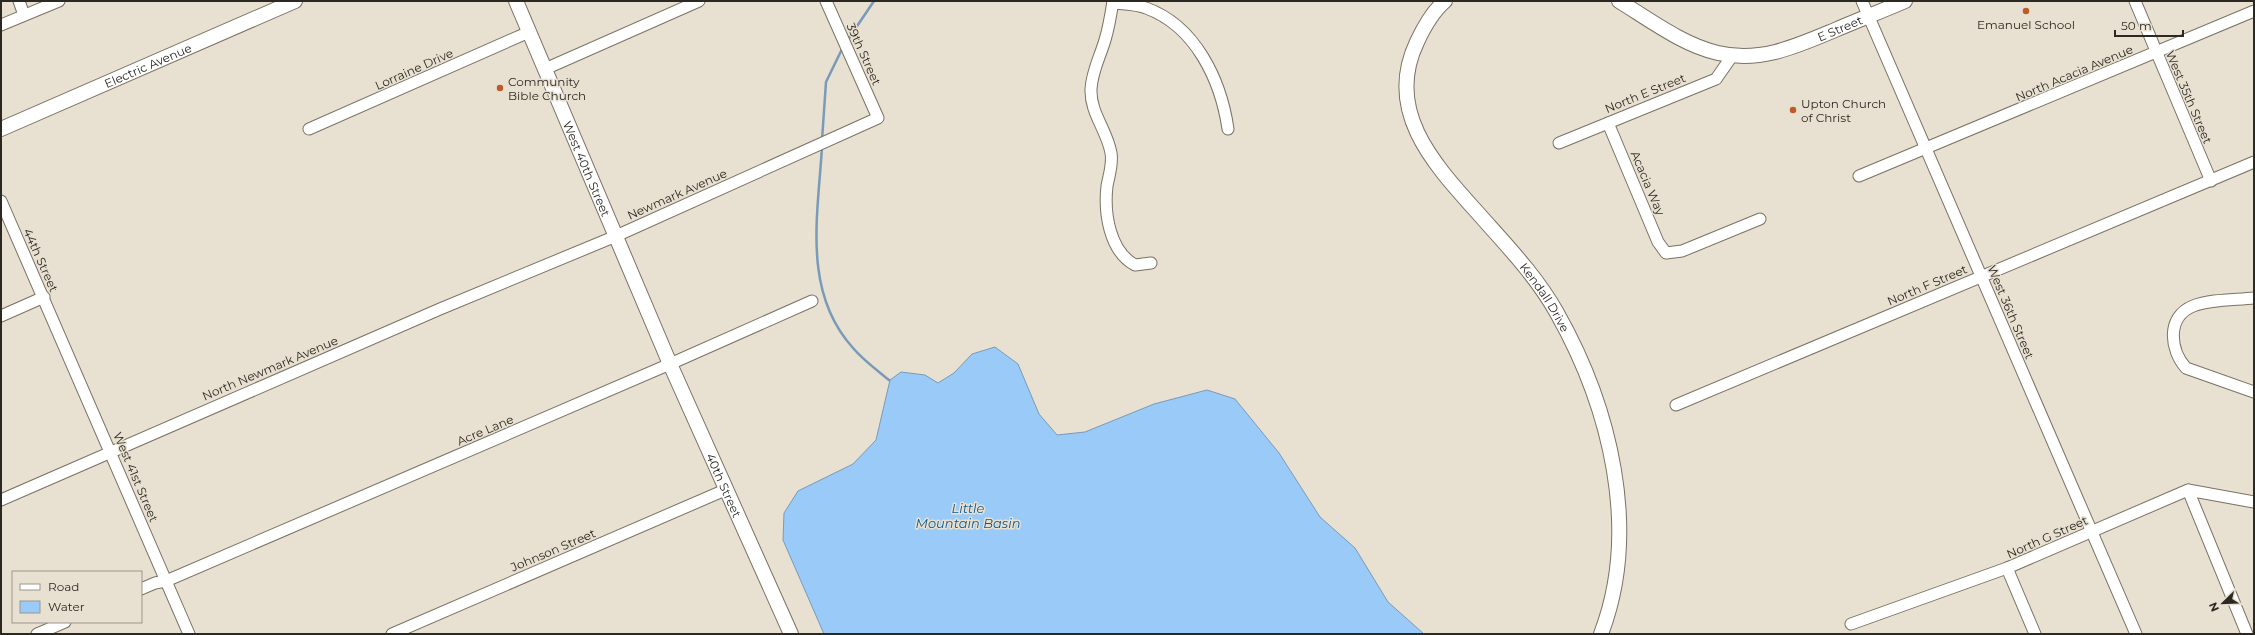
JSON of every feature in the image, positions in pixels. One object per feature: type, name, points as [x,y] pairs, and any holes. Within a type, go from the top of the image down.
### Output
[{"type":"main road","name":"Electric Avenue","points":[[1,129],[295,1]]},
{"type":"main road","name":"West 40th Street","points":[[516,1],[658,336]]},
{"type":"main road","name":"Kendall Drive","points":[[1444,1],[1424,28],[1407,66],[1406,97],[1421,142],[1435,163],[1525,266],[1542,289],[1560,319],[1589,378],[1609,445],[1618,505],[1619,536],[1616,578],[1612,598],[1601,634]]},
{"type":"main road","points":[[1619,1],[1669,32],[1693,44],[1718,53],[1732,56]]},
{"type":"main road","name":"E Street","points":[[1732,56],[1774,54],[1795,48],[1905,1]]},
{"type":"main road","name":"40th Street","points":[[658,336],[725,490],[791,634]]},
{"type":"street","points":[[18,1],[24,15]]},
{"type":"street","points":[[1,25],[59,1]]},
{"type":"street","points":[[545,69],[699,1]]},
{"type":"street","name":"39th Street","points":[[826,1],[878,118]]},
{"type":"street","name":"West 36th Street","points":[[1862,1],[2136,634]]},
{"type":"street","name":"West 35th Street","points":[[2135,1],[2211,181]]},
{"type":"street","points":[[1152,263],[1135,265],[1124,257],[1114,239],[1107,215],[1111,153],[1094,109],[1091,90],[1096,64],[1105,41],[1113,2],[1145,8],[1157,13],[1175,24],[1189,38],[1208,65],[1225,108],[1228,129]]},
{"type":"street","name":"North Acacia Avenue","points":[[1860,176],[2254,12]]},
{"type":"street","name":"Lorraine Drive","points":[[309,128],[529,32]]},
{"type":"street","name":"North E Street","points":[[1559,143],[1716,79],[1732,56]]},
{"type":"street","name":"Newmark Avenue","points":[[440,308],[616,236],[878,118]]},
{"type":"street","name":"Acacia Way","points":[[1608,123],[1658,242],[1666,253],[1682,251],[1760,219]]},
{"type":"street","name":"North F Street","points":[[1676,405],[2254,162]]},
{"type":"street","name":"44th Street","points":[[1,201],[58,330]]},
{"type":"street","points":[[1,316],[44,297]]},
{"type":"street","points":[[2254,298],[2193,306],[2184,312],[2175,324],[2172,336],[2174,349],[2178,360],[2186,368],[2254,392]]},
{"type":"street","name":"Acre Lane","points":[[142,589],[166,581],[670,364],[812,300]]},
{"type":"street","name":"North Newmark Avenue","points":[[1,500],[440,308]]},
{"type":"street","name":"West 41st Street","points":[[58,330],[189,634]]},
{"type":"street","name":"Johnson Street","points":[[392,634],[725,490]]},
{"type":"street","points":[[2188,490],[2254,502]]},
{"type":"street","points":[[2188,490],[2247,634]]},
{"type":"street","name":"North G Street","points":[[1851,624],[2006,568],[2188,490]]},
{"type":"street","points":[[2006,568],[2035,634]]},
{"type":"street","points":[[37,634],[63,623]]},
{"type":"water","name":"Little Mountain Basin","points":[[995,347],[1018,364],[1039,414],[1057,435],[1085,432],[1154,404],[1207,390],[1235,399],[1279,453],[1320,517],[1355,548],[1388,602],[1424,634],[824,634],[783,540],[784,513],[798,491],[853,464],[876,440],[890,380],[901,372],[925,375],[938,383],[954,373],[972,354]]},
{"type":"waterway","points":[[847,41],[874,1]]},
{"type":"waterway","points":[[822,140],[826,82],[843,47]]},
{"type":"waterway","points":[[822,147],[818,199],[817,252],[820,278],[826,303],[837,326],[853,348],[889,380]]},
{"type":"place","name":"Emanuel School","points":[[2026,11]]},
{"type":"place","name":"Community Bible Church","points":[[500,88]]},
{"type":"place","name":"Upton Church of Christ","points":[[1793,110]]}]
